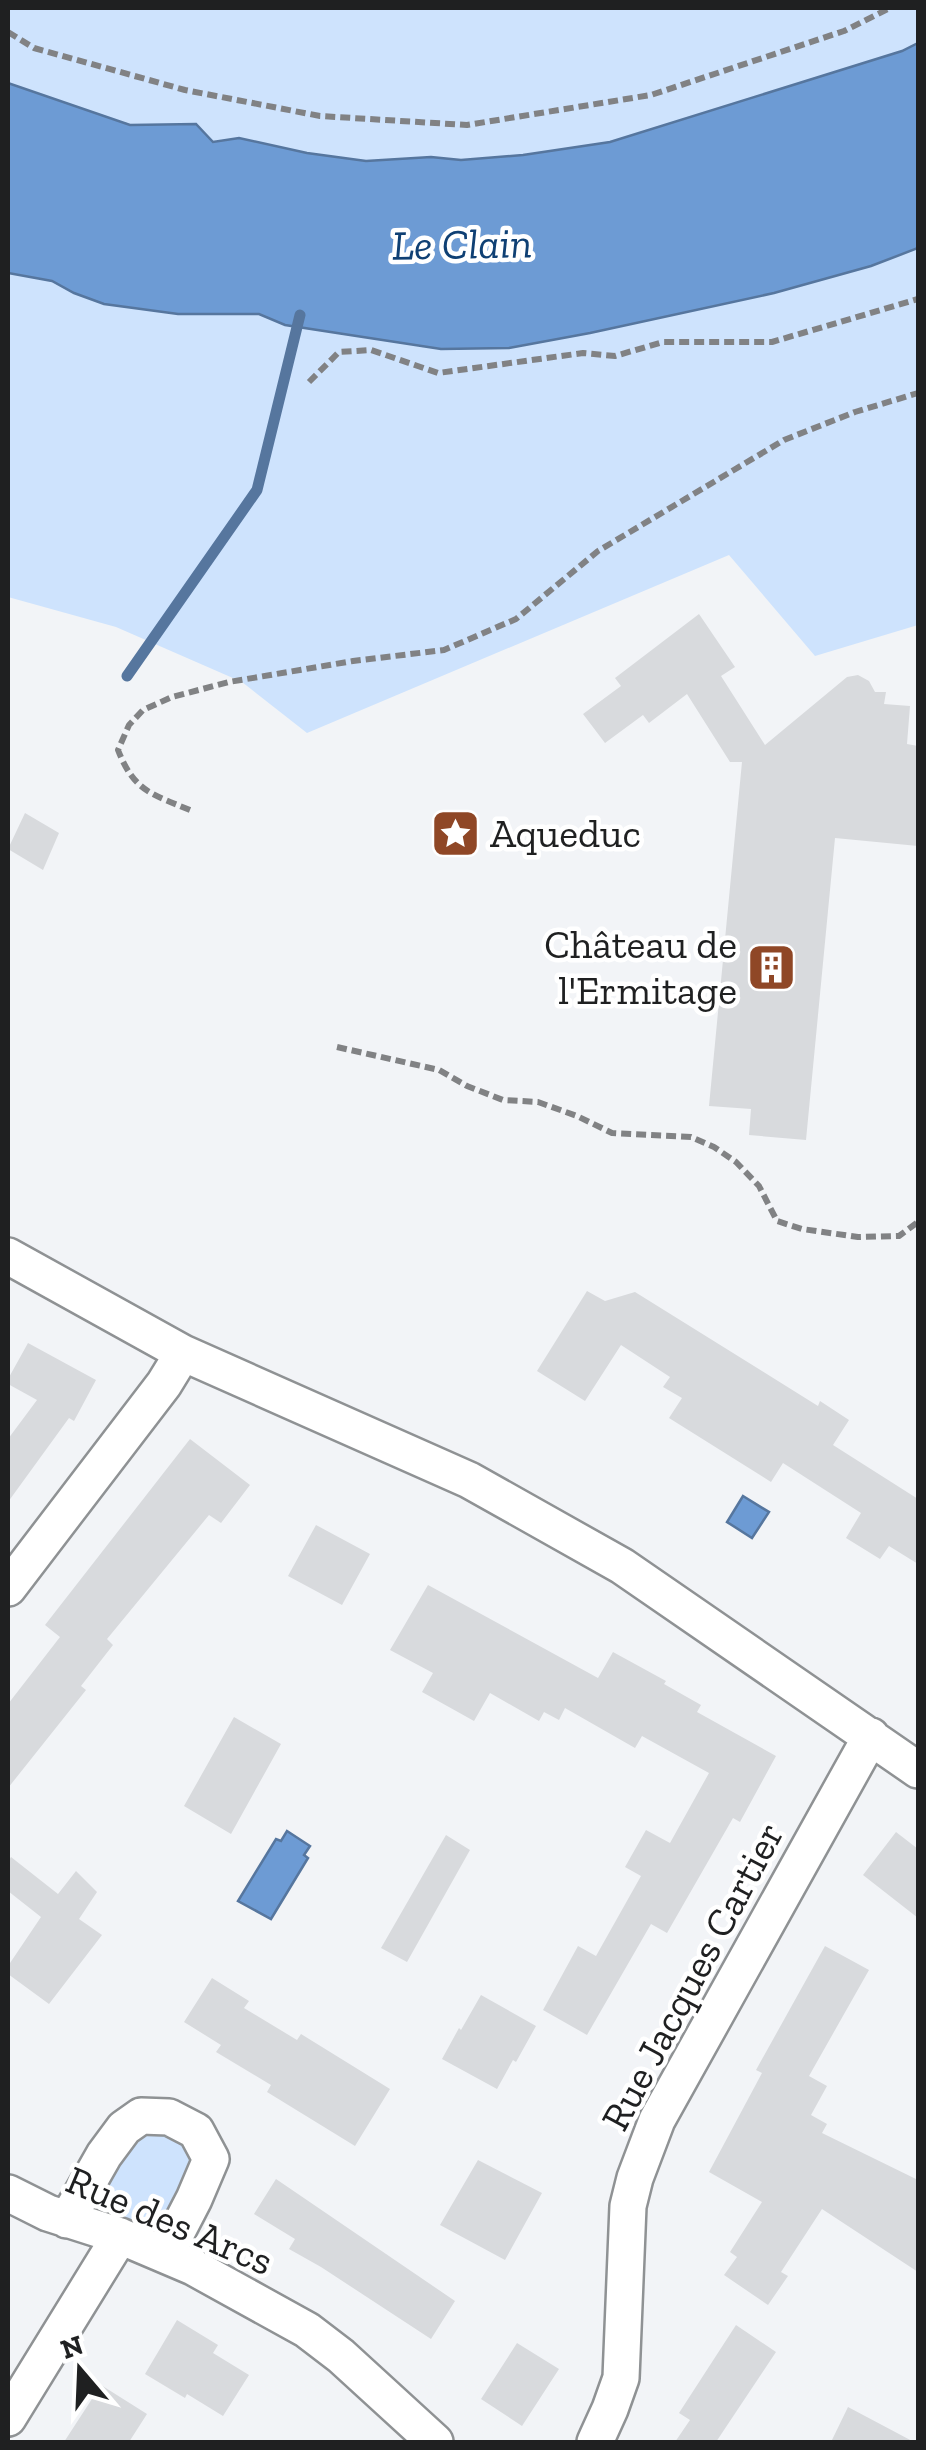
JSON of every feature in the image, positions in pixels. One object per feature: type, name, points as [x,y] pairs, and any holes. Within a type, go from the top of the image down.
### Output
[{"type":"street","points":[[8,1256],[183,1353],[469,1480],[520,1508],[622,1566],[918,1770]]},
{"type":"street","points":[[8,1588],[164,1384],[183,1353]]},
{"type":"street","name":"Rue Jacques Cartier","points":[[595,2442],[620,2378],[628,2206],[634,2178],[657,2120],[871,1736]]},
{"type":"street","points":[[67,2220],[104,2154],[124,2128],[142,2116],[169,2116],[196,2131],[211,2158],[165,2255]]},
{"type":"street","name":"Rue des Arcs","points":[[8,2193],[207,2274],[323,2340],[435,2442]]},
{"type":"street","points":[[8,2418],[120,2236]]},
{"type":"path","points":[[8,32],[34,48],[185,90],[320,116],[467,125],[651,95],[844,31],[890,8]]},
{"type":"path","points":[[309,382],[339,352],[371,350],[438,373],[584,353],[615,356],[663,342],[772,342],[918,300]]},
{"type":"path","points":[[190,810],[146,792],[126,769],[118,750],[129,725],[142,710],[172,696],[229,682],[444,650],[516,620],[598,551],[784,440],[918,393]]},
{"type":"path","points":[[336,1047],[438,1070],[503,1100],[538,1102],[612,1133],[691,1137],[714,1146],[759,1186],[776,1221],[858,1237],[899,1236],[918,1222]]},
{"type":"shaded area","points":[[8,8],[918,8],[918,625],[815,656],[729,555],[307,733],[242,682],[116,627],[8,597]]},
{"type":"shaded area","points":[[138,2130],[170,2136],[193,2158],[164,2227],[152,2229],[101,2207],[97,2196]]},
{"type":"water","name":"Le Clain","points":[[918,43],[918,248],[871,266],[774,293],[509,348],[441,349],[285,325],[259,314],[178,314],[104,304],[52,281],[8,273],[8,83],[130,125],[196,124],[213,142],[239,138],[366,161],[431,157],[461,160],[610,142]]},
{"type":"water","points":[[743,1496],[769,1512],[752,1538],[727,1522]]},
{"type":"water","points":[[287,1831],[310,1846],[304,1855],[308,1858],[271,1919],[238,1901],[276,1839],[281,1841]]},
{"type":"building","name":"Château de l'Ermitage","points":[[699,614],[735,667],[721,676],[765,745],[847,677],[858,675],[869,681],[875,692],[886,692],[884,704],[910,706],[907,744],[918,746],[918,846],[835,838],[806,1140],[749,1135],[751,1109],[709,1106],[742,762],[730,762],[687,694],[649,723],[643,715],[605,743],[583,714],[621,686],[615,678]]},
{"type":"building","points":[[25,813],[59,833],[43,870],[8,849]]},
{"type":"building","points":[[587,1291],[605,1301],[635,1292],[818,1406],[820,1401],[849,1420],[833,1445],[918,1499],[918,1564],[889,1546],[880,1559],[846,1538],[861,1513],[783,1463],[771,1482],[669,1418],[682,1398],[663,1387],[670,1377],[621,1345],[585,1401],[537,1371]]},
{"type":"building","points":[[28,1343],[96,1380],[74,1421],[69,1418],[8,1502],[8,1439],[37,1400],[8,1384]]},
{"type":"building","points":[[190,1439],[250,1485],[221,1523],[209,1515],[107,1639],[113,1645],[81,1686],[86,1690],[8,1788],[8,1704],[60,1637],[45,1625]]},
{"type":"building","points":[[316,1525],[370,1554],[342,1605],[288,1576]]},
{"type":"building","points":[[428,1585],[598,1678],[613,1652],[701,1705],[697,1712],[776,1756],[740,1822],[733,1818],[667,1933],[651,1924],[587,2035],[543,2010],[578,1946],[596,1956],[641,1876],[625,1867],[646,1830],[670,1843],[709,1773],[642,1736],[635,1748],[565,1708],[559,1720],[544,1712],[539,1721],[490,1693],[474,1721],[422,1692],[433,1673],[390,1650]]},
{"type":"building","points":[[234,1717],[281,1744],[231,1834],[184,1806]]},
{"type":"building","points":[[896,1832],[918,1849],[918,1918],[863,1875]]},
{"type":"building","points":[[446,1835],[470,1850],[407,1962],[381,1948]]},
{"type":"building","points":[[11,1857],[58,1894],[76,1871],[97,1892],[79,1919],[102,1935],[49,2004],[8,1974],[8,1966],[41,1917],[8,1891]]},
{"type":"building","points":[[825,1946],[869,1970],[809,2076],[827,2086],[811,2115],[827,2124],[822,2133],[918,2180],[918,2272],[822,2209],[781,2272],[788,2276],[768,2305],[724,2275],[737,2257],[730,2252],[762,2202],[709,2172],[762,2073],[756,2070]]},
{"type":"building","points":[[212,1978],[249,2001],[244,2008],[297,2040],[301,2034],[390,2089],[355,2146],[267,2092],[271,2085],[216,2052],[221,2045],[184,2022]]},
{"type":"building","points":[[481,1995],[536,2026],[497,2089],[442,2059]]},
{"type":"building","points":[[478,2160],[542,2193],[505,2260],[440,2225]]},
{"type":"building","points":[[276,2179],[455,2301],[431,2339],[289,2249],[295,2239],[254,2214]]},
{"type":"building","points":[[177,2320],[218,2345],[213,2353],[249,2375],[223,2416],[145,2374]]},
{"type":"building","points":[[736,2325],[776,2352],[716,2442],[675,2442],[690,2420],[679,2413]]},
{"type":"building","points":[[517,2343],[559,2369],[522,2426],[481,2399]]},
{"type":"building","points":[[101,2385],[147,2414],[129,2442],[64,2442]]},
{"type":"building","points":[[848,2407],[914,2442],[831,2442]]},
{"type":"waterway","points":[[127,676],[257,490],[300,315]]},
{"type":"place","name":"Aqueduc","points":[[455,833]]},
{"type":"place","name":"Château de l'Ermitage","points":[[772,967]]}]
